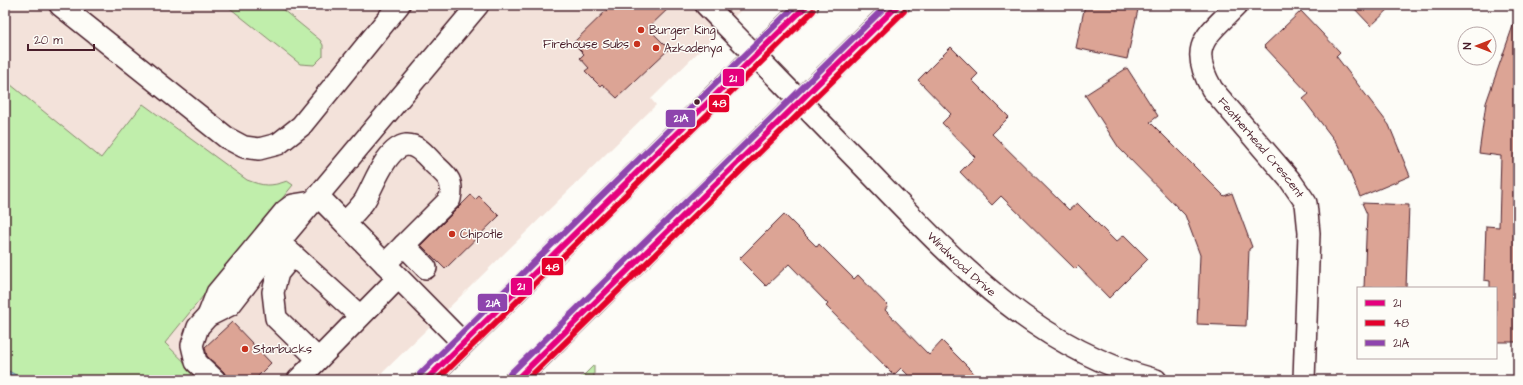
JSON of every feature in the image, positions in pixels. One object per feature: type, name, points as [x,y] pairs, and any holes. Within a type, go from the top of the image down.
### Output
[{"type":"main road","points":[[426,380],[807,5]]},
{"type":"main road","points":[[516,380],[898,5]]},
{"type":"street","points":[[60,5],[227,138],[244,147],[259,149],[278,144],[301,126],[399,5]]},
{"type":"street","points":[[318,360],[276,318],[273,292],[286,248],[315,199],[478,5]]},
{"type":"street","name":"Windwood Drive","points":[[706,5],[959,264],[1019,313],[1056,338],[1099,359],[1147,379]]},
{"type":"street","name":"Featherhead Crescent","points":[[1237,5],[1206,36],[1200,61],[1202,72],[1212,89],[1290,180],[1306,203],[1309,233],[1304,380]]},
{"type":"street","points":[[298,380],[360,316],[392,271],[404,245],[450,199],[452,189],[450,179],[418,148],[407,145],[396,150],[387,158],[364,201],[345,223]]},
{"type":"street","points":[[315,199],[345,223],[463,343]]},
{"type":"street","points":[[215,380],[196,362],[192,345],[198,327],[208,316],[217,293],[285,211],[297,204],[315,199]]},
{"type":"street","points":[[404,245],[426,268]]},
{"type":"street","points":[[208,316],[230,306],[286,248]]},
{"type":"street","points":[[286,248],[360,316]]},
{"type":"shaded area","points":[[5,5],[746,5],[651,99],[656,105],[375,380],[203,380],[5,255]]},
{"type":"green space","points":[[226,5],[277,5],[320,40],[323,45],[323,56],[314,65],[300,64]]},
{"type":"green space","points":[[5,80],[101,158],[143,104],[247,180],[258,184],[267,185],[287,181],[293,185],[165,343],[203,380],[24,380],[5,369]]},
{"type":"green space","points":[[594,365],[594,380],[579,380]]},
{"type":"water","points":[[5,369],[23,379],[24,380],[5,380]]},
{"type":"building","points":[[612,5],[672,5],[648,28],[669,49],[617,98],[602,84],[600,86],[585,71],[589,68],[580,58],[584,54],[573,43]]},
{"type":"building","points":[[1085,5],[1139,5],[1127,59],[1076,48]]},
{"type":"building","points":[[1351,5],[1393,5],[1371,26]]},
{"type":"building","points":[[1301,11],[1340,52],[1336,56],[1389,125],[1410,176],[1360,197],[1338,145],[1303,99],[1309,94],[1264,46]]},
{"type":"building","points":[[1515,20],[1518,20],[1518,342],[1497,342],[1497,287],[1490,287],[1490,281],[1484,280],[1486,226],[1499,227],[1501,156],[1479,153],[1486,103]]},
{"type":"building","points":[[951,47],[978,74],[972,80],[1009,117],[992,134],[1069,210],[1077,203],[1116,242],[1124,235],[1148,259],[1109,298],[1078,266],[1075,269],[1001,196],[992,205],[960,172],[975,157],[942,123],[951,114],[918,80]]},
{"type":"building","points":[[1127,68],[1158,116],[1150,122],[1224,196],[1232,193],[1252,247],[1249,249],[1246,326],[1197,324],[1200,255],[1185,215],[1119,148],[1085,95]]},
{"type":"building","points":[[471,195],[475,200],[479,196],[499,216],[445,269],[421,245]]},
{"type":"building","points":[[1362,203],[1409,205],[1406,287],[1364,287],[1367,214]]},
{"type":"building","points":[[784,214],[817,247],[819,244],[854,279],[858,275],[888,306],[885,310],[929,355],[942,341],[981,380],[913,380],[901,368],[894,375],[826,306],[828,304],[789,264],[766,286],[739,259]]},
{"type":"building","points":[[232,322],[271,363],[254,380],[227,380],[224,372],[207,356],[205,347]]},
{"type":"transit line","name":"21A","points":[[420,374],[796,5]]},
{"type":"transit line","name":"21","points":[[426,380],[807,5]]},
{"type":"transit line","name":"21A","points":[[510,374],[887,5]]},
{"type":"transit line","name":"21","points":[[516,380],[898,5]]},
{"type":"transit line","name":"48","points":[[437,380],[813,11]]},
{"type":"transit line","name":"48","points":[[527,380],[904,11]]},
{"type":"place","name":"Burger King","points":[[641,30]]},
{"type":"place","name":"Firehouse Subs","points":[[637,44]]},
{"type":"place","name":"Azkadenya","points":[[656,48]]},
{"type":"place","name":"Chipotle","points":[[452,234]]},
{"type":"place","name":"Starbucks","points":[[245,349]]}]
